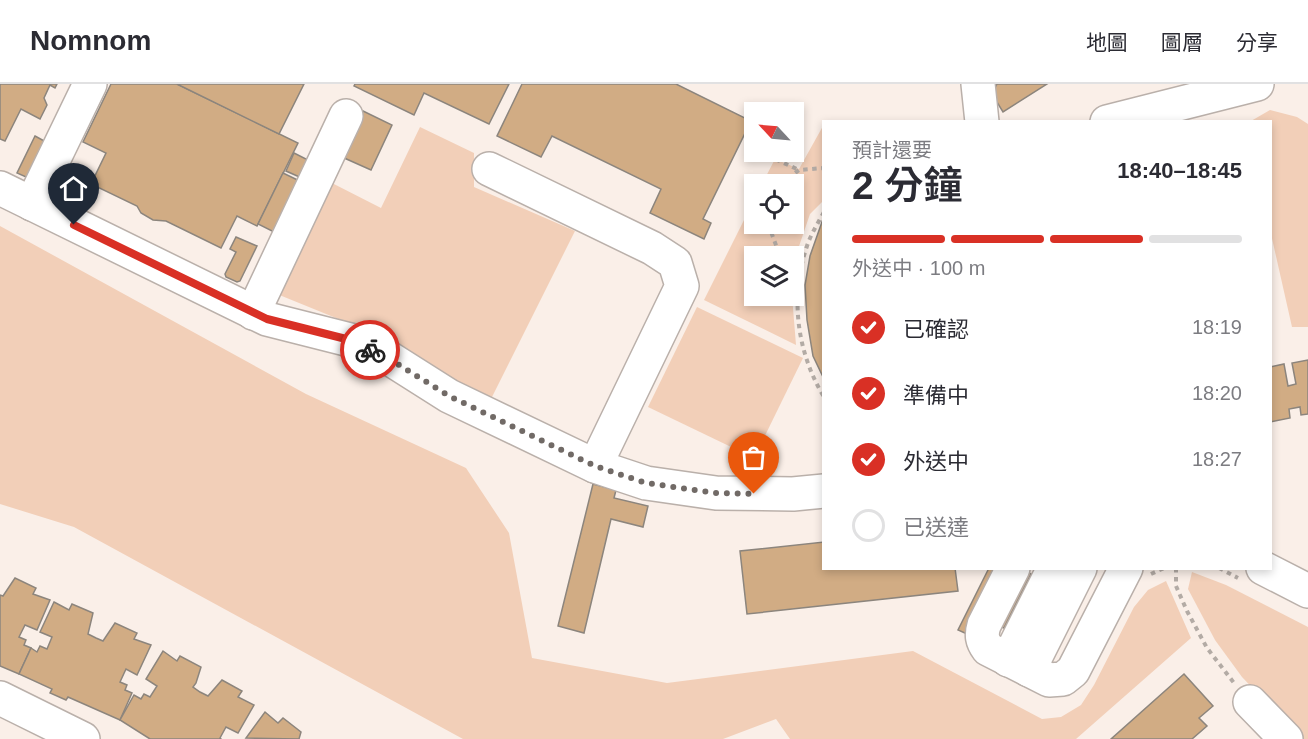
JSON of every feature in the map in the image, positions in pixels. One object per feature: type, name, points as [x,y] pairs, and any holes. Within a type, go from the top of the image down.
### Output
[{"type":"street","points":[[32,204],[90,84]]},
{"type":"street","points":[[978,84],[982,120]]},
{"type":"street","points":[[1115,120],[1257,84]]},
{"type":"street","points":[[254,313],[346,116]]},
{"type":"street","points":[[489,169],[584,226],[652,248],[675,263],[682,285],[595,466]]},
{"type":"street","points":[[0,188],[267,319],[350,340],[388,358],[449,396],[595,466],[646,483],[716,493],[793,494],[822,491]]},
{"type":"street","points":[[1012,570],[981,633],[983,642],[988,649],[1049,680],[1063,679],[1073,671],[1125,570]]},
{"type":"street","points":[[1019,665],[1053,570]]},
{"type":"street","points":[[1019,665],[1079,570]]},
{"type":"street","points":[[1267,570],[1308,591]]},
{"type":"street","points":[[0,698],[83,739]]},
{"type":"street","points":[[1250,702],[1286,739]]},
{"type":"street","points":[[1248,739],[1252,736],[1266,739]]},
{"type":"path","points":[[782,162],[799,170],[822,168]]},
{"type":"path","points":[[794,174],[799,170]]},
{"type":"path","points":[[804,261],[808,245],[822,216]]},
{"type":"path","points":[[798,306],[798,321],[806,357],[822,394]]},
{"type":"path","points":[[1176,570],[1176,586],[1207,648],[1250,702]]},
{"type":"shaded area","points":[[1270,110],[1297,117],[1308,124],[1308,327],[1292,327],[1272,238],[1272,120],[1253,120]]},
{"type":"shaded area","points":[[420,127],[474,153],[474,187],[575,231],[490,401],[363,329],[272,292],[328,181],[381,208]]},
{"type":"shaded area","points":[[822,128],[822,202],[810,214],[804,232],[804,174],[767,174],[773,162],[782,162],[799,169]]},
{"type":"shaded area","points":[[744,220],[744,234],[803,234],[799,246],[744,246],[744,306],[793,306],[796,345],[704,300]]},
{"type":"shaded area","points":[[0,226],[306,394],[466,468],[509,533],[532,658],[667,683],[913,651],[1042,719],[1061,717],[1081,705],[1094,685],[1134,607],[1148,590],[1166,581],[1191,638],[1076,739],[790,739],[776,719],[723,739],[463,739],[74,527],[0,504]]},
{"type":"shaded area","points":[[697,307],[803,358],[754,458],[648,407]]},
{"type":"shaded area","points":[[1192,572],[1226,585],[1308,627],[1308,739],[1301,739],[1242,677],[1215,640],[1188,589]]},
{"type":"building","points":[[0,84],[57,84],[55,88],[50,85],[44,98],[47,105],[40,119],[21,109],[5,141],[0,139]]},
{"type":"building","points":[[111,84],[177,84],[298,143],[257,226],[237,216],[221,248],[166,221],[153,220],[141,213],[137,206],[91,184],[106,153],[83,142]]},
{"type":"building","points":[[177,84],[304,84],[279,134]]},
{"type":"building","points":[[355,84],[509,84],[489,124],[424,93],[414,115],[354,86]]},
{"type":"building","points":[[522,84],[676,84],[744,118],[744,135],[703,219],[711,223],[704,239],[650,213],[661,189],[552,136],[541,157],[497,136]]},
{"type":"building","points":[[997,84],[1047,84],[1003,112],[992,94]]},
{"type":"building","points":[[363,111],[392,125],[371,170],[342,157]]},
{"type":"building","points":[[35,136],[48,143],[32,175],[26,177],[17,173]]},
{"type":"building","points":[[294,153],[312,162],[304,179],[286,171]]},
{"type":"building","points":[[283,173],[304,183],[278,234],[258,224]]},
{"type":"building","points":[[822,222],[822,375],[813,356],[807,320],[805,285],[810,256]]},
{"type":"building","points":[[236,237],[257,246],[240,281],[237,282],[226,277],[225,274],[236,252],[230,249]]},
{"type":"building","points":[[1308,360],[1308,414],[1301,415],[1300,407],[1289,409],[1290,418],[1272,422],[1272,367],[1284,364],[1288,386],[1296,384],[1292,363]]},
{"type":"building","points":[[593,484],[616,490],[614,498],[648,506],[643,527],[611,519],[584,633],[558,626]]},
{"type":"building","points":[[822,542],[822,570],[955,570],[958,591],[747,614],[740,551]]},
{"type":"building","points":[[988,570],[1000,570],[967,634],[958,630]]},
{"type":"building","points":[[1024,570],[1031,574],[1004,628],[997,625]]},
{"type":"building","points":[[15,578],[36,588],[33,594],[50,600],[37,630],[25,625],[19,637],[26,640],[24,645],[31,648],[19,674],[0,666],[0,595],[3,596]]},
{"type":"building","points":[[54,602],[69,610],[72,604],[93,613],[88,634],[96,638],[103,641],[115,623],[137,633],[134,639],[151,645],[137,675],[126,669],[120,682],[127,685],[125,690],[132,693],[120,720],[68,697],[66,700],[50,693],[52,689],[19,674],[31,648],[37,652],[40,646],[47,649],[52,637],[40,632]]},
{"type":"building","points":[[163,651],[177,661],[180,656],[201,667],[193,687],[200,692],[208,696],[222,680],[242,691],[238,697],[254,705],[238,733],[226,727],[221,739],[150,739],[120,720],[134,695],[141,699],[144,694],[150,697],[157,686],[146,679]]},
{"type":"building","points":[[1184,674],[1213,706],[1199,718],[1207,726],[1192,739],[1111,739]]},
{"type":"building","points":[[265,712],[278,723],[283,718],[301,732],[299,739],[246,738]]},
{"type":"way so far","points":[[370,350],[388,358],[449,396],[595,466],[646,483],[716,493],[754,494]]},
{"type":"route","points":[[74,225],[267,319],[350,340],[370,350]]}]
